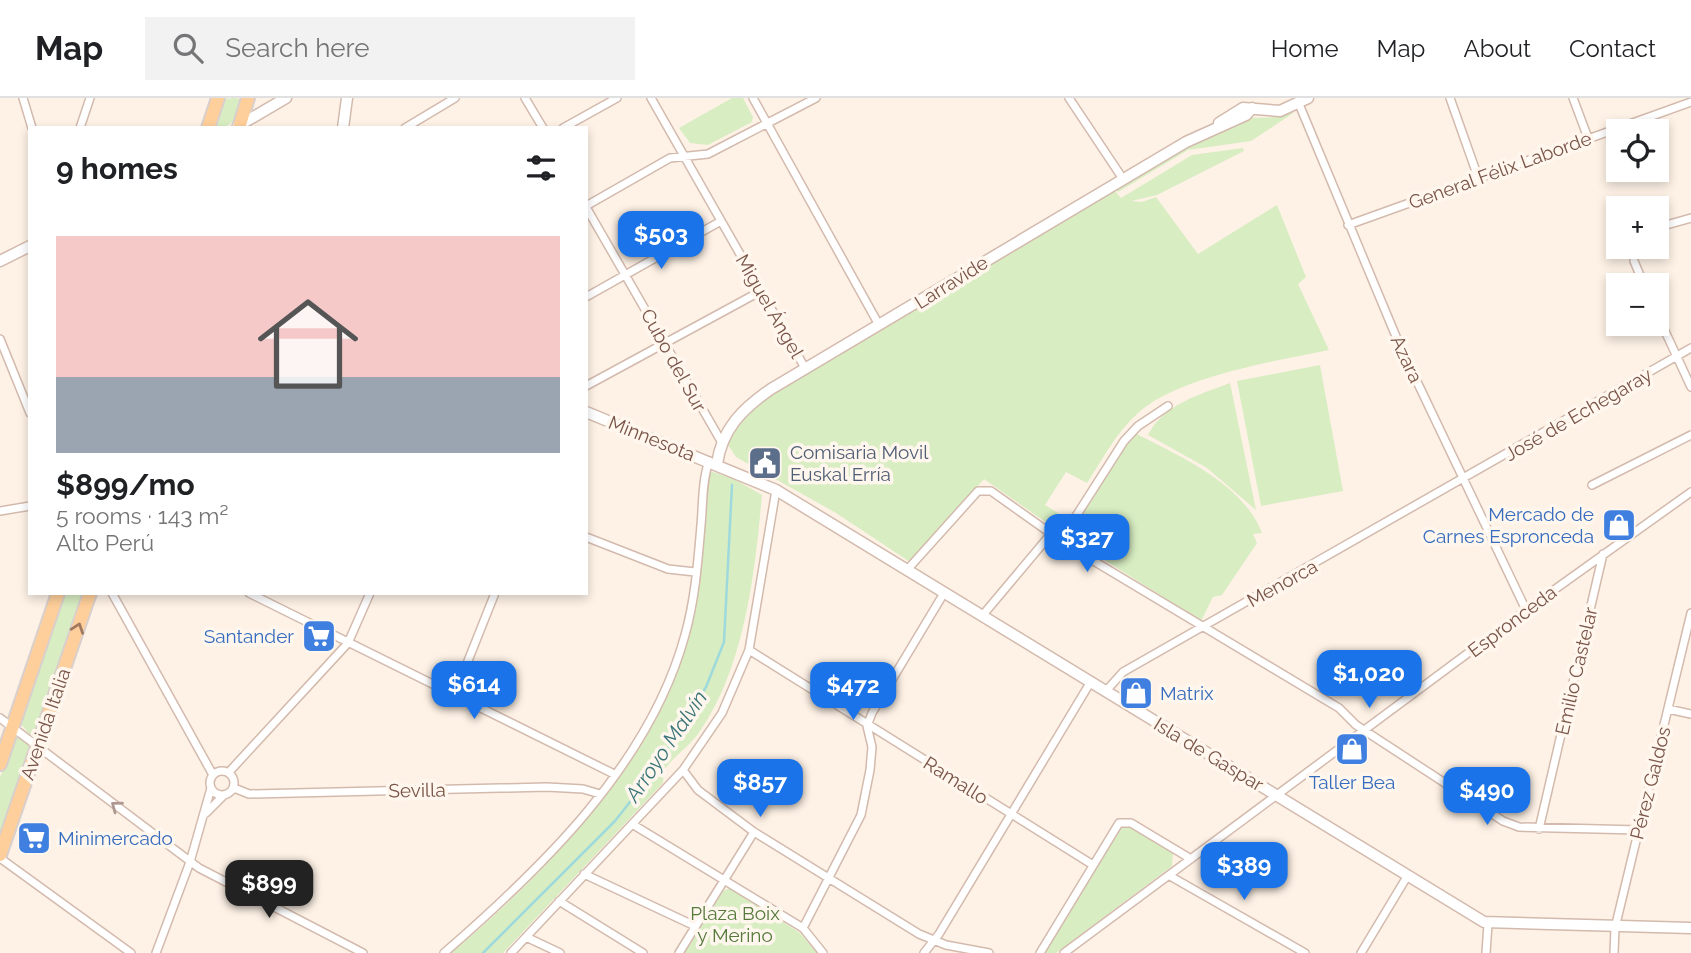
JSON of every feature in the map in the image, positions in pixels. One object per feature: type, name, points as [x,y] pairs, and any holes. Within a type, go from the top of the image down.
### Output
[{"type":"main road","points":[[209,126],[218,98]]},
{"type":"main road","points":[[238,126],[248,98]]},
{"type":"main road","name":"Avenida Italia","points":[[0,764],[57,595]]},
{"type":"main road","name":"Avenida Italia","points":[[0,856],[89,595]]},
{"type":"street","points":[[23,98],[31,126]]},
{"type":"street","points":[[81,126],[90,98]]},
{"type":"street","points":[[240,126],[286,98]]},
{"type":"street","points":[[342,126],[347,98]]},
{"type":"street","points":[[408,126],[456,98]]},
{"type":"street","points":[[526,98],[541,126]]},
{"type":"street","points":[[567,126],[617,98]]},
{"type":"street","name":"Miguel Ángel","points":[[651,98],[805,368]]},
{"type":"street","points":[[753,98],[879,325]]},
{"type":"street","points":[[588,205],[670,159],[708,154],[816,98]]},
{"type":"street","points":[[1069,98],[1123,179]]},
{"type":"street","name":"Larravide","points":[[713,463],[721,441],[732,423],[752,404],[805,368],[1123,179],[1216,127],[1250,103],[1280,111],[1308,98]]},
{"type":"street","points":[[1450,98],[1478,177]]},
{"type":"street","points":[[1573,98],[1588,138]]},
{"type":"street","name":"General Félix Laborde","points":[[1348,225],[1691,102]]},
{"type":"street","name":"Azara","points":[[1299,104],[1400,346],[1526,610]]},
{"type":"street","name":"Cubo del Sur","points":[[588,209],[721,441]]},
{"type":"street","points":[[1669,224],[1691,218]]},
{"type":"street","points":[[588,296],[721,221]]},
{"type":"street","points":[[0,261],[28,247]]},
{"type":"street","points":[[1634,261],[1639,273]]},
{"type":"street","points":[[588,385],[761,291]]},
{"type":"street","points":[[1667,336],[1691,387]]},
{"type":"street","points":[[0,339],[28,408]]},
{"type":"street","name":"José de Echegaray","points":[[1465,480],[1691,348]]},
{"type":"street","points":[[1072,548],[1071,524],[1124,441],[1138,426],[1168,406]]},
{"type":"street","name":"Minnesota","points":[[588,413],[713,463]]},
{"type":"street","points":[[1592,485],[1691,435]]},
{"type":"street","points":[[444,953],[567,837],[614,774],[649,718],[679,653],[690,613],[713,463]]},
{"type":"street","name":"Isla de Gaspar","points":[[713,463],[776,490],[1488,924],[1691,928]]},
{"type":"street","name":"Menorca","points":[[1105,692],[1123,672],[1465,480]]},
{"type":"street","points":[[511,953],[683,770],[722,713],[749,650],[776,490]]},
{"type":"street","points":[[907,570],[978,491],[991,491],[1072,548],[1339,708],[1356,725],[1503,821],[1519,827],[1539,829],[1638,830]]},
{"type":"street","name":"Espronceda","points":[[1064,953],[1526,610],[1691,492]]},
{"type":"street","points":[[0,511],[28,506]]},
{"type":"street","points":[[982,616],[1050,534]]},
{"type":"street","points":[[588,538],[668,569],[695,572]]},
{"type":"street","name":"Emilio Castelar","points":[[1539,829],[1603,554]]},
{"type":"street","points":[[803,928],[855,832],[867,795],[872,747],[867,726],[944,593]]},
{"type":"street","points":[[113,595],[213,775],[190,862],[156,953]]},
{"type":"street","points":[[253,595],[614,774]]},
{"type":"street","points":[[229,772],[348,643],[369,595]]},
{"type":"street","points":[[454,696],[494,595]]},
{"type":"street","name":"Pérez Galdos","points":[[1614,953],[1615,928],[1691,613]]},
{"type":"street","name":"Ramallo","points":[[749,650],[1093,865]]},
{"type":"street","points":[[924,953],[1090,683]]},
{"type":"street","points":[[1668,709],[1691,714]]},
{"type":"street","points":[[0,718],[190,862],[363,953]]},
{"type":"street","points":[[683,770],[698,790],[754,832],[933,941],[989,953]]},
{"type":"street","points":[[213,775],[219,771],[229,772]]},
{"type":"street","points":[[204,816],[234,788],[235,781],[229,772]]},
{"type":"street","name":"Sevilla","points":[[234,788],[249,793],[547,787],[583,789],[600,794]]},
{"type":"street","points":[[211,788],[216,794],[224,795]]},
{"type":"street","points":[[1040,953],[1122,822],[1131,822],[1191,859]]},
{"type":"street","points":[[632,824],[803,928],[822,953]]},
{"type":"street","points":[[678,953],[754,832]]},
{"type":"street","points":[[0,856],[131,953]]},
{"type":"street","points":[[584,874],[695,926]]},
{"type":"street","points":[[1361,953],[1408,875]]},
{"type":"street","points":[[1170,876],[1305,953]]},
{"type":"street","points":[[559,901],[643,953]]},
{"type":"street","points":[[1486,953],[1488,924]]},
{"type":"street","points":[[526,937],[560,953]]},
{"type":"green space","points":[[732,98],[743,98],[753,117],[752,122],[708,145],[690,143],[679,128]]},
{"type":"green space","points":[[223,99],[242,100],[232,123],[228,126],[217,126]]},
{"type":"green space","points":[[1295,112],[1251,141],[1188,150],[1118,192],[1116,189],[1185,147],[1248,118],[1280,117]]},
{"type":"green space","points":[[1243,148],[1244,151],[1157,195],[1131,201],[1142,202],[1156,197],[1198,254],[1277,205],[1306,277],[1298,284],[1329,350],[1228,372],[1201,380],[1154,401],[1122,430],[1087,483],[1066,472],[1045,505],[1061,515],[1054,528],[984,479],[910,562],[836,513],[736,457],[726,442],[742,419],[769,397],[1114,190],[1121,198],[1192,155]]},
{"type":"green space","points":[[1320,365],[1343,491],[1261,506],[1237,381]]},
{"type":"green space","points":[[1230,383],[1256,510],[1207,468],[1148,435],[1163,415],[1173,408]]},
{"type":"green space","points":[[1135,433],[1190,462],[1225,485],[1253,515],[1262,533],[1253,534],[1257,543],[1222,595],[1213,597],[1201,621],[1076,542],[1075,522]]},
{"type":"green space","points":[[709,473],[734,479],[762,495],[756,555],[745,618],[728,678],[715,705],[700,731],[664,770],[663,783],[503,953],[451,953],[525,886],[560,849],[625,768],[652,724],[674,679],[690,632],[700,573]]},
{"type":"green space","points":[[64,595],[82,595],[35,733],[31,736],[20,723]]},
{"type":"green space","points":[[17,737],[30,746],[30,749],[0,837],[0,777]]},
{"type":"green space","points":[[1130,826],[1173,853],[1172,866],[1056,953],[1045,953],[1118,829]]},
{"type":"green space","name":"Plaza Boix y Merino","points":[[730,888],[800,933],[817,953],[684,953],[723,891]]},
{"type":"waterway","name":"Arroyo Malvín","points":[[483,953],[615,821],[651,775],[706,687],[724,642],[732,485]]},
{"type":"place","name":"Comisaria Movil Euskal Erría","points":[[765,463]]},
{"type":"place","name":"Mercado de Carnes Espronceda","points":[[1619,525]]},
{"type":"place","name":"Santander","points":[[319,636]]},
{"type":"place","name":"Matrix","points":[[1136,693]]},
{"type":"place","name":"Taller Bea","points":[[1352,749]]},
{"type":"place","name":"Minimercado","points":[[34,838]]}]
